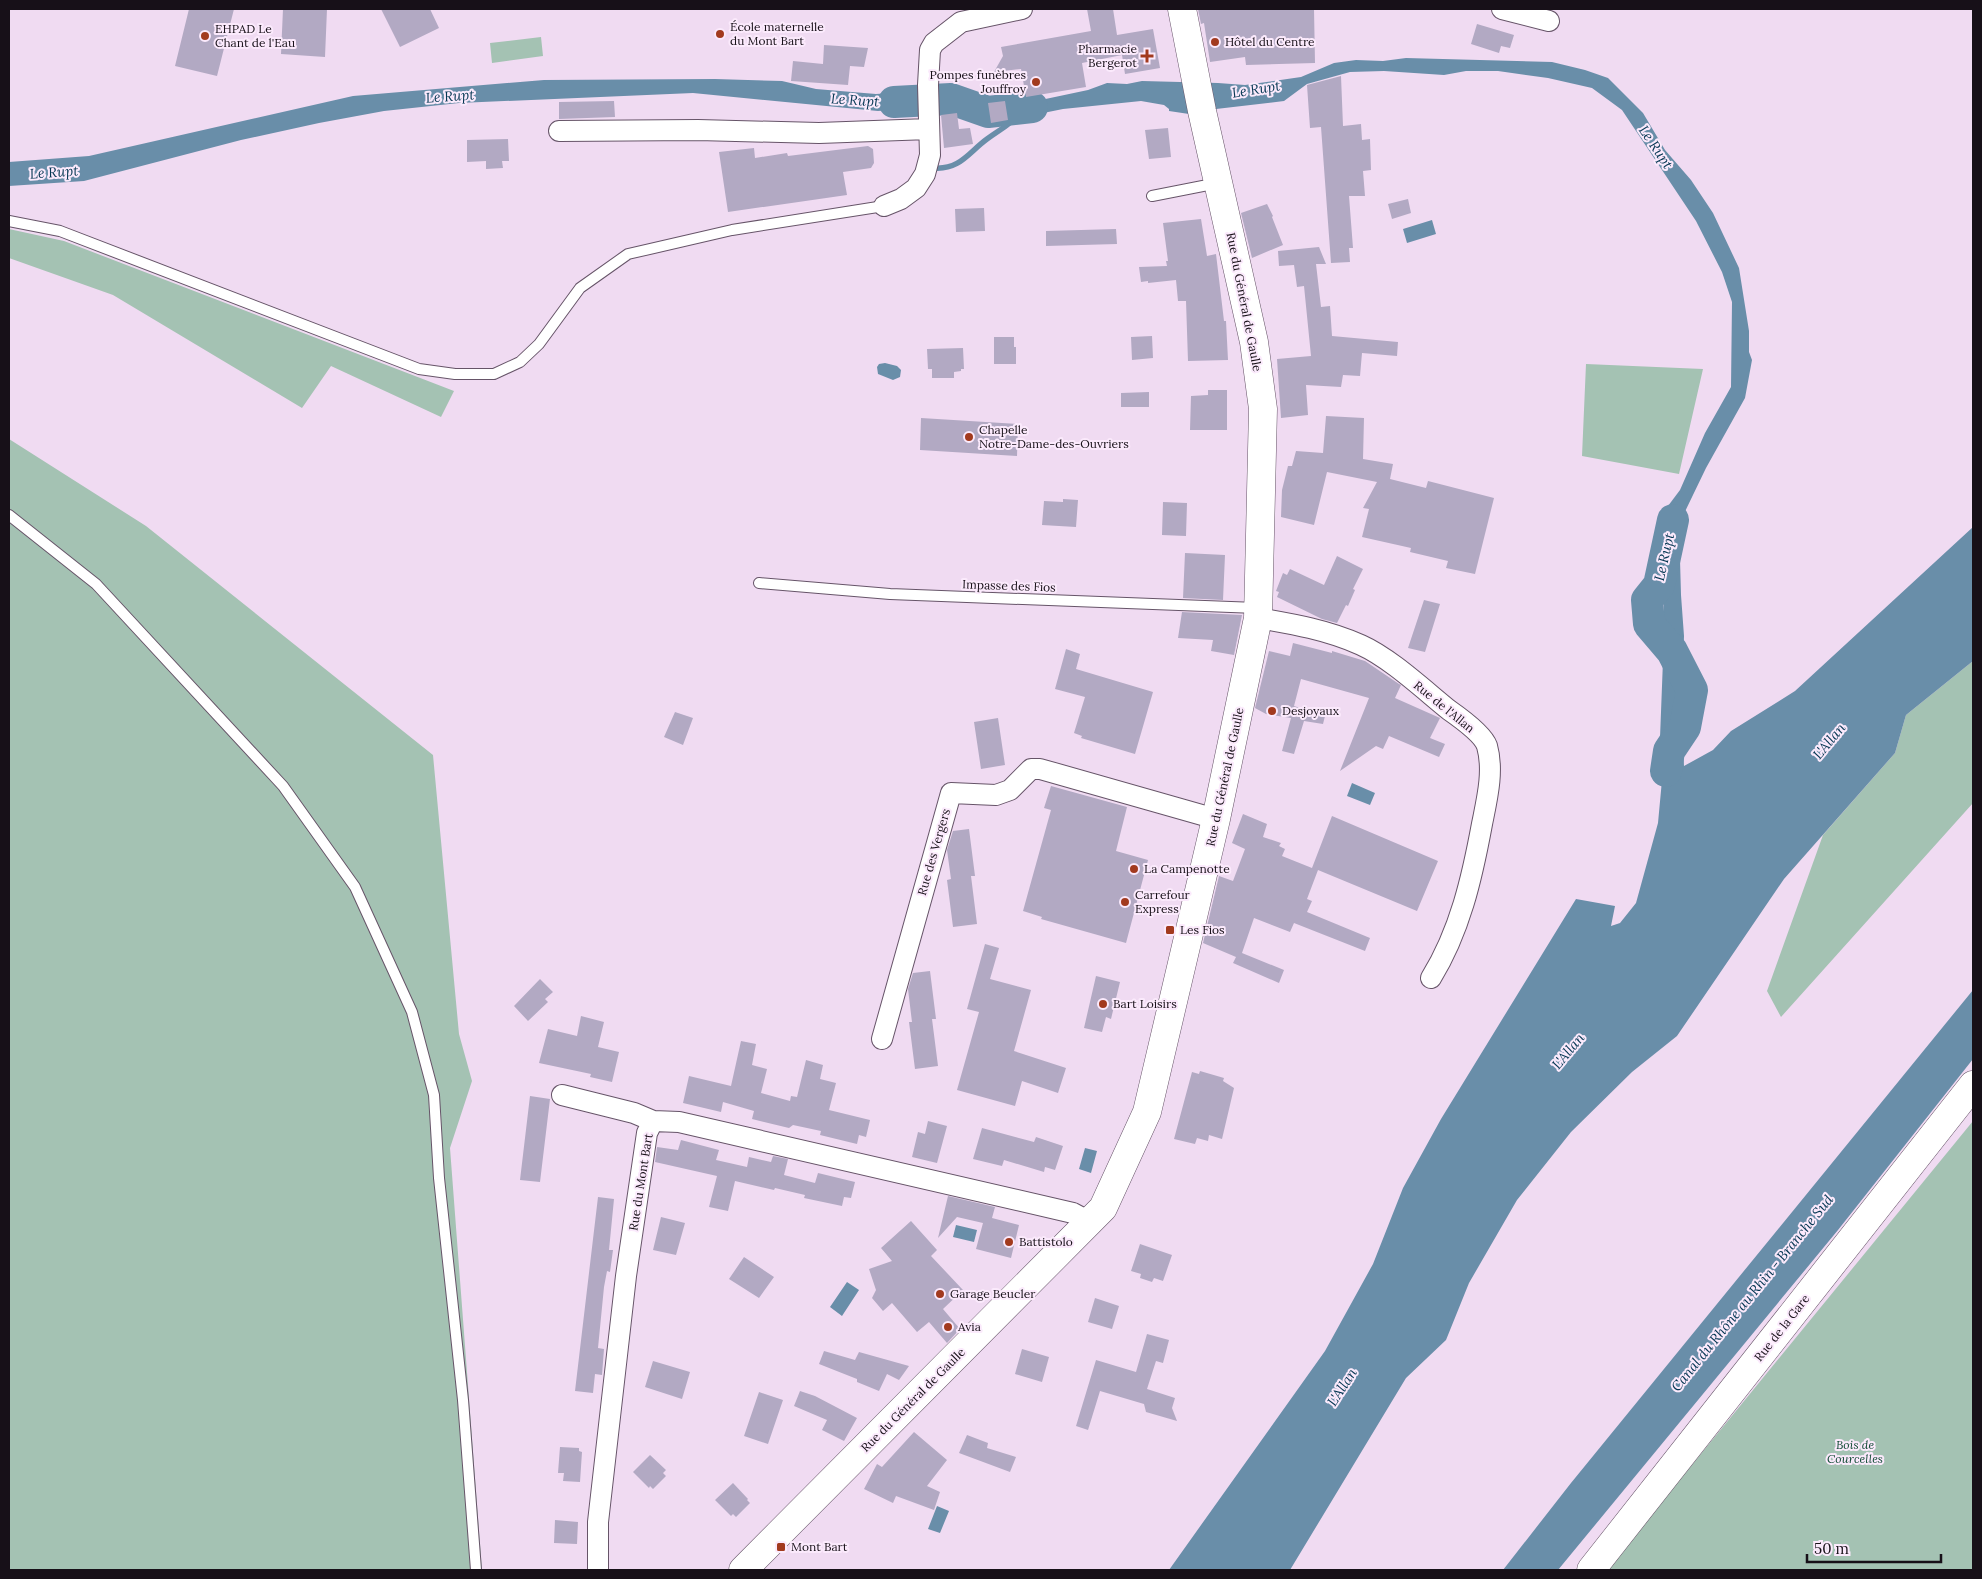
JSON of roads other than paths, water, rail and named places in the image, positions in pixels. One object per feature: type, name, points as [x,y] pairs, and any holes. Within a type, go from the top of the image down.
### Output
[{"type":"main road","name":"Rue du Général de Gaulle","points":[[743,1570],[1103,1208],[1147,1112],[1216,819],[1258,613],[1263,409],[1254,342],[1182,9]]},
{"type":"main road","name":"Rue de la Gare","points":[[1591,1570],[1973,1085]]},
{"type":"street","points":[[884,206],[901,199],[916,188],[922,178],[930,155],[928,85],[930,50],[934,43],[961,22],[1022,9]]},
{"type":"street","points":[[1502,9],[1549,21]]},
{"type":"street","points":[[559,131],[698,130],[819,133],[929,121]]},
{"type":"street","name":"Rue de l'Allan","points":[[1258,613],[1310,627],[1362,645],[1384,659],[1468,724],[1486,744],[1490,767],[1489,784],[1472,877],[1460,915],[1442,960],[1431,978]]},
{"type":"street","name":"Rue des Vergers","points":[[882,1039],[951,793],[996,795],[1010,790],[1031,769],[1040,769],[1216,819]]},
{"type":"street","points":[[562,1095],[634,1113],[653,1121]]},
{"type":"street","name":"Rue du Mont Bart","points":[[598,1570],[598,1522],[626,1276],[647,1133],[653,1121],[679,1122],[1073,1213],[1090,1222]]},
{"type":"lane","points":[[1152,196],[1220,183]]},
{"type":"lane","points":[[9,221],[60,231],[419,369],[465,374],[494,374],[520,362],[539,344],[580,288],[628,254],[732,230],[884,206]]},
{"type":"lane","points":[[9,515],[96,584],[283,786],[355,887],[412,1012],[434,1094],[439,1178],[463,1400],[476,1570]]},
{"type":"lane","name":"Impasse des Fios","points":[[759,583],[890,594],[1258,613]]},
{"type":"water","name":"L'Allan","points":[[1406,58],[1552,62],[1608,78],[1643,113],[1665,150],[1691,180],[1713,213],[1739,268],[1749,331],[1749,352],[1752,360],[1745,398],[1706,468],[1679,524],[1684,636],[1681,719],[1684,766],[1713,750],[1731,731],[1795,691],[1973,527],[1973,661],[1906,715],[1895,753],[1784,879],[1677,1036],[1632,1072],[1571,1132],[1517,1200],[1469,1283],[1446,1340],[1406,1378],[1290,1570],[1169,1570],[1325,1351],[1373,1264],[1403,1188],[1441,1119],[1576,899],[1615,906],[1611,926],[1620,923],[1636,903],[1658,823],[1662,780],[1660,738],[1664,569],[1659,534],[1665,510],[1680,490],[1705,433],[1731,387],[1732,302],[1722,272],[1696,221],[1622,110],[1592,88],[1548,78],[1498,71],[1466,71],[1444,75],[1384,71],[1350,72],[1307,84],[1284,101],[1189,114],[1169,111],[1164,105],[1141,101],[1063,109],[1008,120],[1005,101],[1036,101],[1088,90],[1107,83],[1127,84],[1142,81],[1245,85],[1301,77],[1334,63]]},
{"type":"water","points":[[715,79],[782,81],[816,89],[876,94],[923,91],[919,107],[878,111],[693,93],[459,103],[384,111],[319,123],[241,140],[84,181],[9,186],[9,162],[89,156],[353,96],[544,80]]},
{"type":"water","points":[[1432,220],[1436,234],[1407,243],[1403,229]]},
{"type":"water","points":[[885,363],[897,366],[901,370],[900,377],[893,380],[878,374],[877,367],[879,364]]},
{"type":"water","points":[[1352,783],[1375,793],[1370,805],[1347,796]]},
{"type":"water","name":"Canal du Rhône au Rhin - Branche Sud","points":[[1973,990],[1973,1059],[1838,1230],[1558,1570],[1503,1570],[1571,1483]]},
{"type":"water","points":[[1085,1148],[1097,1151],[1091,1173],[1079,1169]]},
{"type":"water","points":[[956,1225],[977,1230],[974,1242],[953,1237]]},
{"type":"water","points":[[847,1282],[859,1290],[842,1316],[830,1307]]},
{"type":"water","points":[[937,1506],[949,1511],[940,1533],[928,1529]]},
{"type":"waterway","name":"Le Rupt","points":[[894,102],[951,99],[988,112],[1032,107]]},
{"type":"waterway","points":[[934,168],[951,166],[964,159],[987,139],[1009,124],[1021,111]]},
{"type":"waterway","name":"Le Rupt","points":[[1666,771],[1669,751],[1685,727],[1692,690],[1672,651],[1649,624],[1647,600],[1659,585],[1673,520]]},
{"type":"place","name":"École maternelle du Mont Bart","points":[[720,34]]},
{"type":"place","name":"EHPAD Le Chant de l'Eau","points":[[205,36]]},
{"type":"place","name":"Hôtel du Centre","points":[[1215,42]]},
{"type":"place","name":"Pharmacie Bergerot","points":[[1147,56]]},
{"type":"place","name":"Pompes funèbres Jouffroy","points":[[1036,82]]},
{"type":"place","name":"Chapelle Notre-Dame-des-Ouvriers","points":[[969,437]]},
{"type":"place","name":"Desjoyaux","points":[[1272,711]]},
{"type":"place","name":"La Campenotte","points":[[1134,869]]},
{"type":"place","name":"Carrefour Express","points":[[1125,902]]},
{"type":"place","name":"Les Fios","points":[[1170,930]]},
{"type":"place","name":"Bart Loisirs","points":[[1103,1004]]},
{"type":"place","name":"Battistolo","points":[[1009,1242]]},
{"type":"place","name":"Garage Beucler","points":[[940,1294]]},
{"type":"place","name":"Avia","points":[[948,1327]]},
{"type":"place","name":"Mont Bart","points":[[781,1547]]},
{"type":"park label","name":"Bois de Courcelles","points":[[1855,1452]]}]
